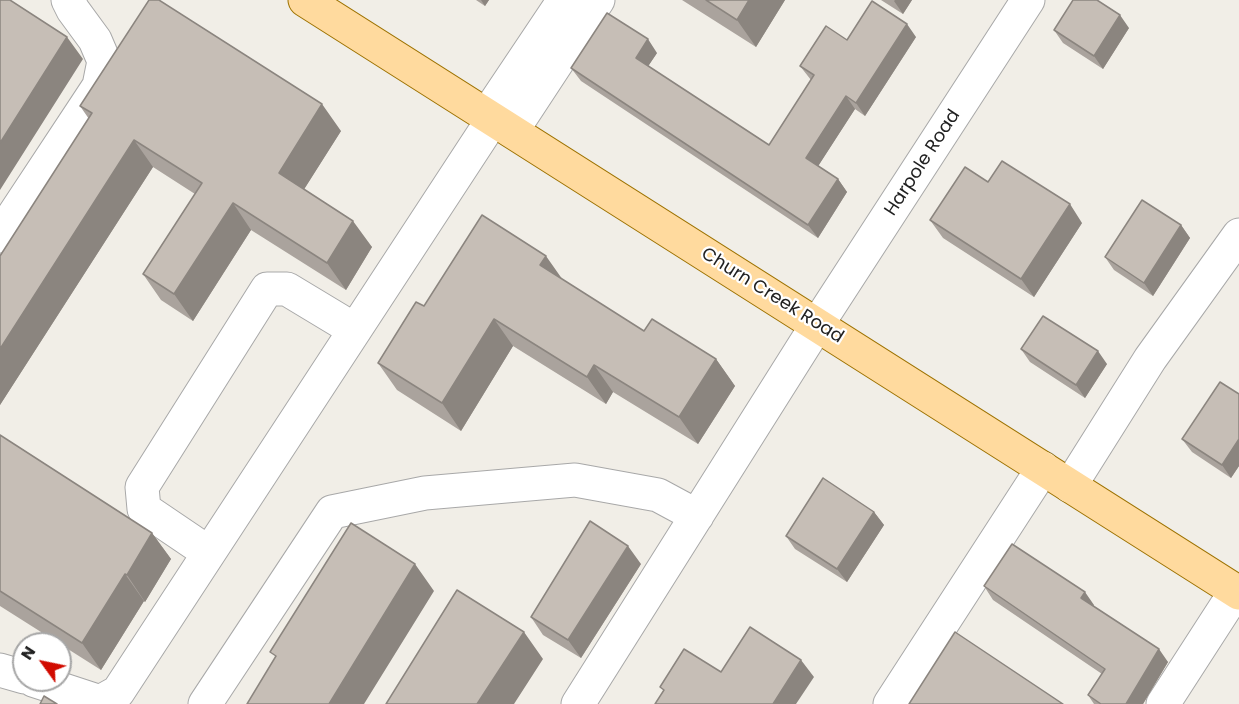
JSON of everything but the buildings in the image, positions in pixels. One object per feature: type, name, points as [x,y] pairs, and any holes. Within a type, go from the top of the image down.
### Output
[{"type":"main road","name":"Churn Creek Road","points":[[304,0],[1238,592]]},
{"type":"street","points":[[0,236],[99,86],[104,61],[95,40],[68,0]]},
{"type":"street","points":[[497,122],[564,0]]},
{"type":"street","points":[[70,692],[100,702],[118,692],[355,330],[497,122],[598,0]]},
{"type":"street","name":"Harpole Road","points":[[578,704],[817,325],[1028,0]]},
{"type":"street","points":[[1070,486],[1150,359],[1239,235]]},
{"type":"street","points":[[209,553],[144,509],[141,497],[142,487],[267,290],[287,289],[355,330]]},
{"type":"street","points":[[890,704],[1042,468]]},
{"type":"street","points":[[205,704],[332,512],[425,493],[574,480],[658,495],[697,516]]},
{"type":"street","points":[[1163,704],[1238,592]]}]
